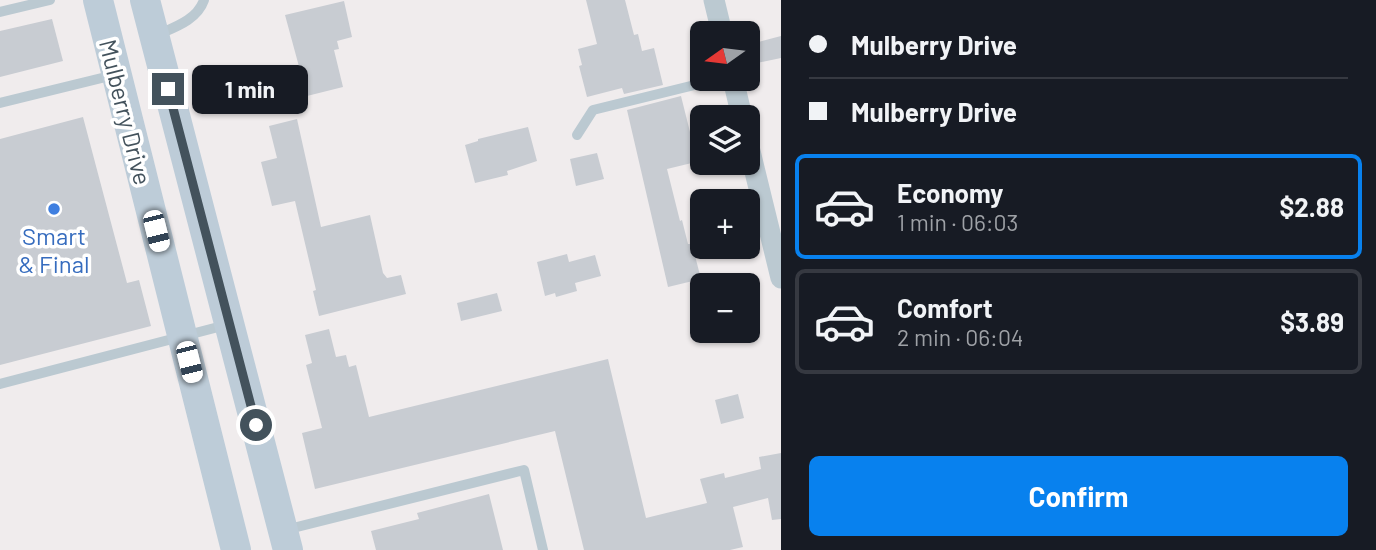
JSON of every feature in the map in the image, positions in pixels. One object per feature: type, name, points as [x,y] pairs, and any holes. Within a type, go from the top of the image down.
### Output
[{"type":"street","name":"Mulberry Drive","points":[[98,0],[236,550]]},
{"type":"street","name":"Mulberry Drive","points":[[145,0],[285,540]]},
{"type":"street","points":[[714,0],[719,21]]},
{"type":"street","points":[[756,175],[781,278]]},
{"type":"lane","points":[[0,12],[50,0]]},
{"type":"lane","points":[[155,36],[185,22],[201,8],[204,0]]},
{"type":"lane","points":[[0,103],[117,74]]},
{"type":"lane","points":[[577,135],[593,110],[690,86]]},
{"type":"lane","points":[[0,384],[229,324]]},
{"type":"lane","points":[[285,540],[524,470],[543,550]]},
{"type":"building","points":[[586,0],[625,0],[634,35],[638,34],[642,51],[654,48],[663,85],[624,94],[622,88],[587,97],[579,66],[582,65],[578,49],[597,44]]},
{"type":"building","points":[[344,1],[352,37],[337,41],[339,49],[334,50],[343,87],[307,96],[285,15]]},
{"type":"building","points":[[52,19],[63,61],[0,77],[0,31]]},
{"type":"building","points":[[781,36],[781,58],[760,62],[760,42]]},
{"type":"building","points":[[681,96],[690,132],[690,163],[667,169],[680,221],[682,220],[690,244],[690,259],[696,259],[699,273],[690,273],[690,282],[668,287],[627,110]]},
{"type":"building","name":"Smart & Final","points":[[83,117],[127,283],[139,280],[151,326],[0,365],[0,139]]},
{"type":"building","points":[[297,119],[321,227],[370,215],[383,273],[387,278],[401,275],[406,294],[319,316],[313,291],[316,290],[295,201],[272,206],[261,162],[277,158],[269,126]]},
{"type":"building","points":[[528,127],[537,161],[507,171],[508,175],[475,183],[465,145],[478,139]]},
{"type":"building","points":[[597,153],[604,179],[576,186],[570,159]]},
{"type":"building","points":[[567,254],[569,262],[595,255],[601,276],[575,283],[577,291],[556,297],[555,293],[545,296],[537,262]]},
{"type":"building","points":[[497,293],[502,311],[461,321],[457,303]]},
{"type":"building","points":[[329,329],[336,357],[346,355],[349,367],[356,365],[369,417],[608,359],[646,518],[707,503],[700,479],[724,473],[725,478],[761,469],[759,457],[781,453],[781,519],[772,520],[768,498],[733,507],[743,547],[730,550],[584,550],[555,431],[315,489],[302,433],[322,428],[306,365],[312,363],[305,335]]},
{"type":"building","points":[[738,394],[744,418],[721,424],[715,400]]},
{"type":"building","points":[[489,494],[503,550],[376,550],[371,531],[419,519],[417,513]]},
{"type":"place","name":"Smart & Final","points":[[54,209]]},
{"type":"route","points":[[168,89],[256,425]]}]
